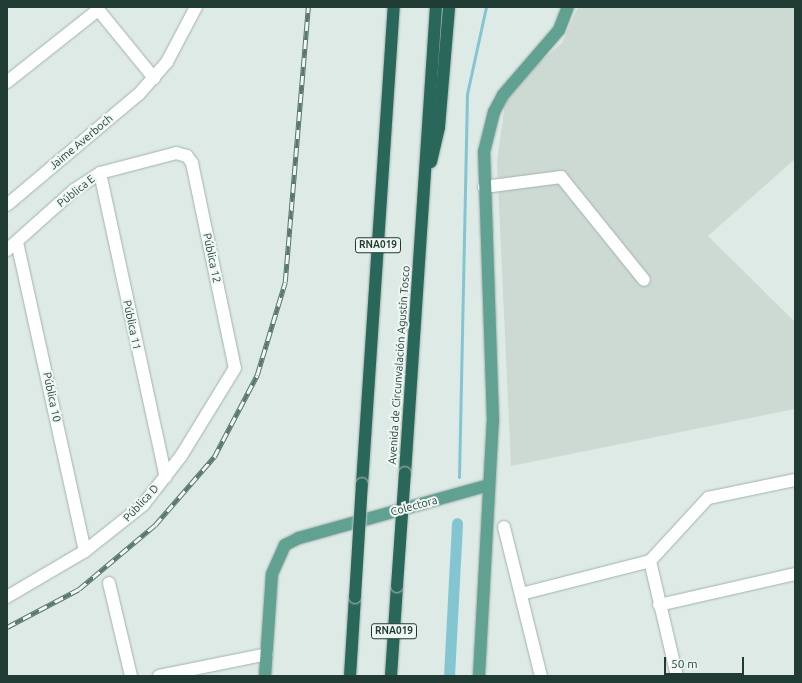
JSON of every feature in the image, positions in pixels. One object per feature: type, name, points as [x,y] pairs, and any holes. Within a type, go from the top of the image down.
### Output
[{"type":"highway","name":"RNA019","points":[[350,676],[394,7]]},
{"type":"highway","name":"Avenida de Circunvalación Agustín Tosco","points":[[391,676],[436,7]]},
{"type":"highway","points":[[423,196],[439,127],[450,7]]},
{"type":"main road","points":[[480,676],[493,420],[484,152],[494,112],[512,81],[559,30],[568,7]]},
{"type":"main road","name":"Colectora","points":[[265,676],[272,574],[285,545],[299,538],[489,485]]},
{"type":"street","name":"Jaime Averboch","points":[[7,205],[154,78],[196,7]]},
{"type":"street","points":[[7,82],[97,8],[154,78]]},
{"type":"street","name":"Pública E","points":[[7,250],[74,190],[100,172],[182,154]]},
{"type":"street","name":"Pública 12","points":[[182,154],[192,163],[235,368]]},
{"type":"street","name":"Pública 11","points":[[100,172],[166,477]]},
{"type":"street","points":[[484,187],[561,177],[644,280]]},
{"type":"street","name":"Pública 10","points":[[17,242],[85,551]]},
{"type":"street","name":"Pública D","points":[[7,597],[85,551],[126,521],[166,477],[235,368]]},
{"type":"street","points":[[521,594],[650,561],[708,498],[795,480]]},
{"type":"street","points":[[504,527],[541,676]]},
{"type":"street","points":[[650,561],[659,605],[677,676]]},
{"type":"street","points":[[659,605],[795,574]]},
{"type":"street","points":[[109,583],[131,676]]},
{"type":"street","points":[[159,676],[267,654]]},
{"type":"shaded area","points":[[578,7],[795,7],[795,159],[708,236],[795,322],[795,409],[511,466],[497,162],[505,103],[522,77],[562,43]]},
{"type":"waterway","points":[[459,477],[467,94],[486,7]]},
{"type":"waterway","points":[[449,676],[457,523]]},
{"type":"railway","points":[[7,627],[79,589],[155,525],[214,457],[257,375],[285,282],[308,7]]}]
